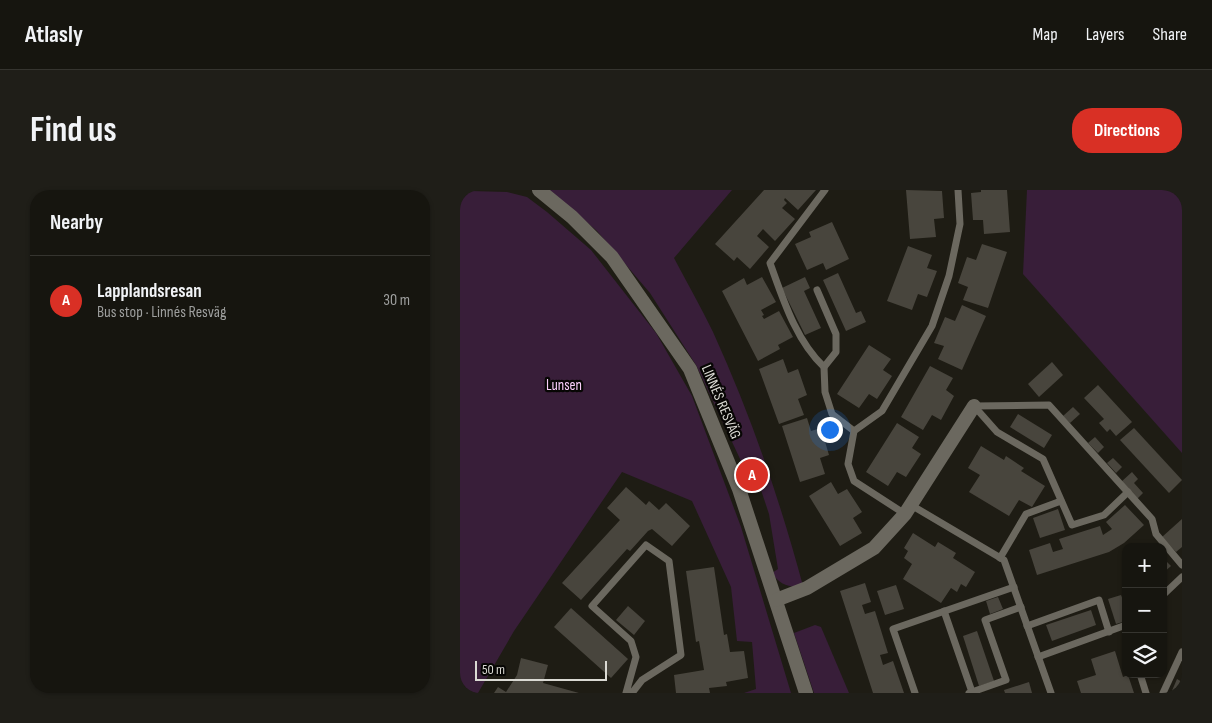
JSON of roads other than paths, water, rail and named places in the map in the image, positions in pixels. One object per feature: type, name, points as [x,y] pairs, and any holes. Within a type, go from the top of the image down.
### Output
[{"type":"street","name":"LINNÉS RESVÄG","points":[[526,190],[541,192],[572,217],[612,257],[690,369],[739,489],[806,693]]},
{"type":"street","points":[[776,600],[807,588],[874,548],[908,510],[974,406]]},
{"type":"lane","points":[[824,367],[813,357],[786,309],[770,263],[826,190]]},
{"type":"lane","points":[[958,190],[960,224],[949,276],[932,326],[882,411],[854,431],[848,464],[854,481],[1004,560],[1051,693]]},
{"type":"lane","points":[[817,290],[836,334],[836,352],[824,367],[825,392],[832,414],[854,431]]},
{"type":"lane","points":[[974,406],[1049,404],[1152,519],[1156,534],[1182,565]]},
{"type":"lane","points":[[974,406],[997,432],[1043,459],[1072,525],[1104,515],[1128,492]]},
{"type":"lane","points":[[1000,558],[1026,514],[1061,502]]},
{"type":"lane","points":[[626,693],[636,657],[631,641],[592,606],[646,545],[669,561],[681,655],[642,680],[632,693]]},
{"type":"lane","points":[[1167,591],[1182,577]]},
{"type":"lane","points":[[915,693],[893,629],[1014,587]]},
{"type":"lane","points":[[1027,626],[1099,600],[1109,632]]},
{"type":"lane","points":[[944,611],[970,692],[1006,680],[985,620],[1021,607]]},
{"type":"lane","points":[[1038,657],[1122,627]]},
{"type":"lane","points":[[1163,693],[1182,652]]},
{"type":"lane","points":[[1141,678],[1146,693]]},
{"type":"place","name":"Lapplandsresan","points":[[752,475]]},
{"type":"park label","name":"Lunsen","points":[[564,385]]}]
